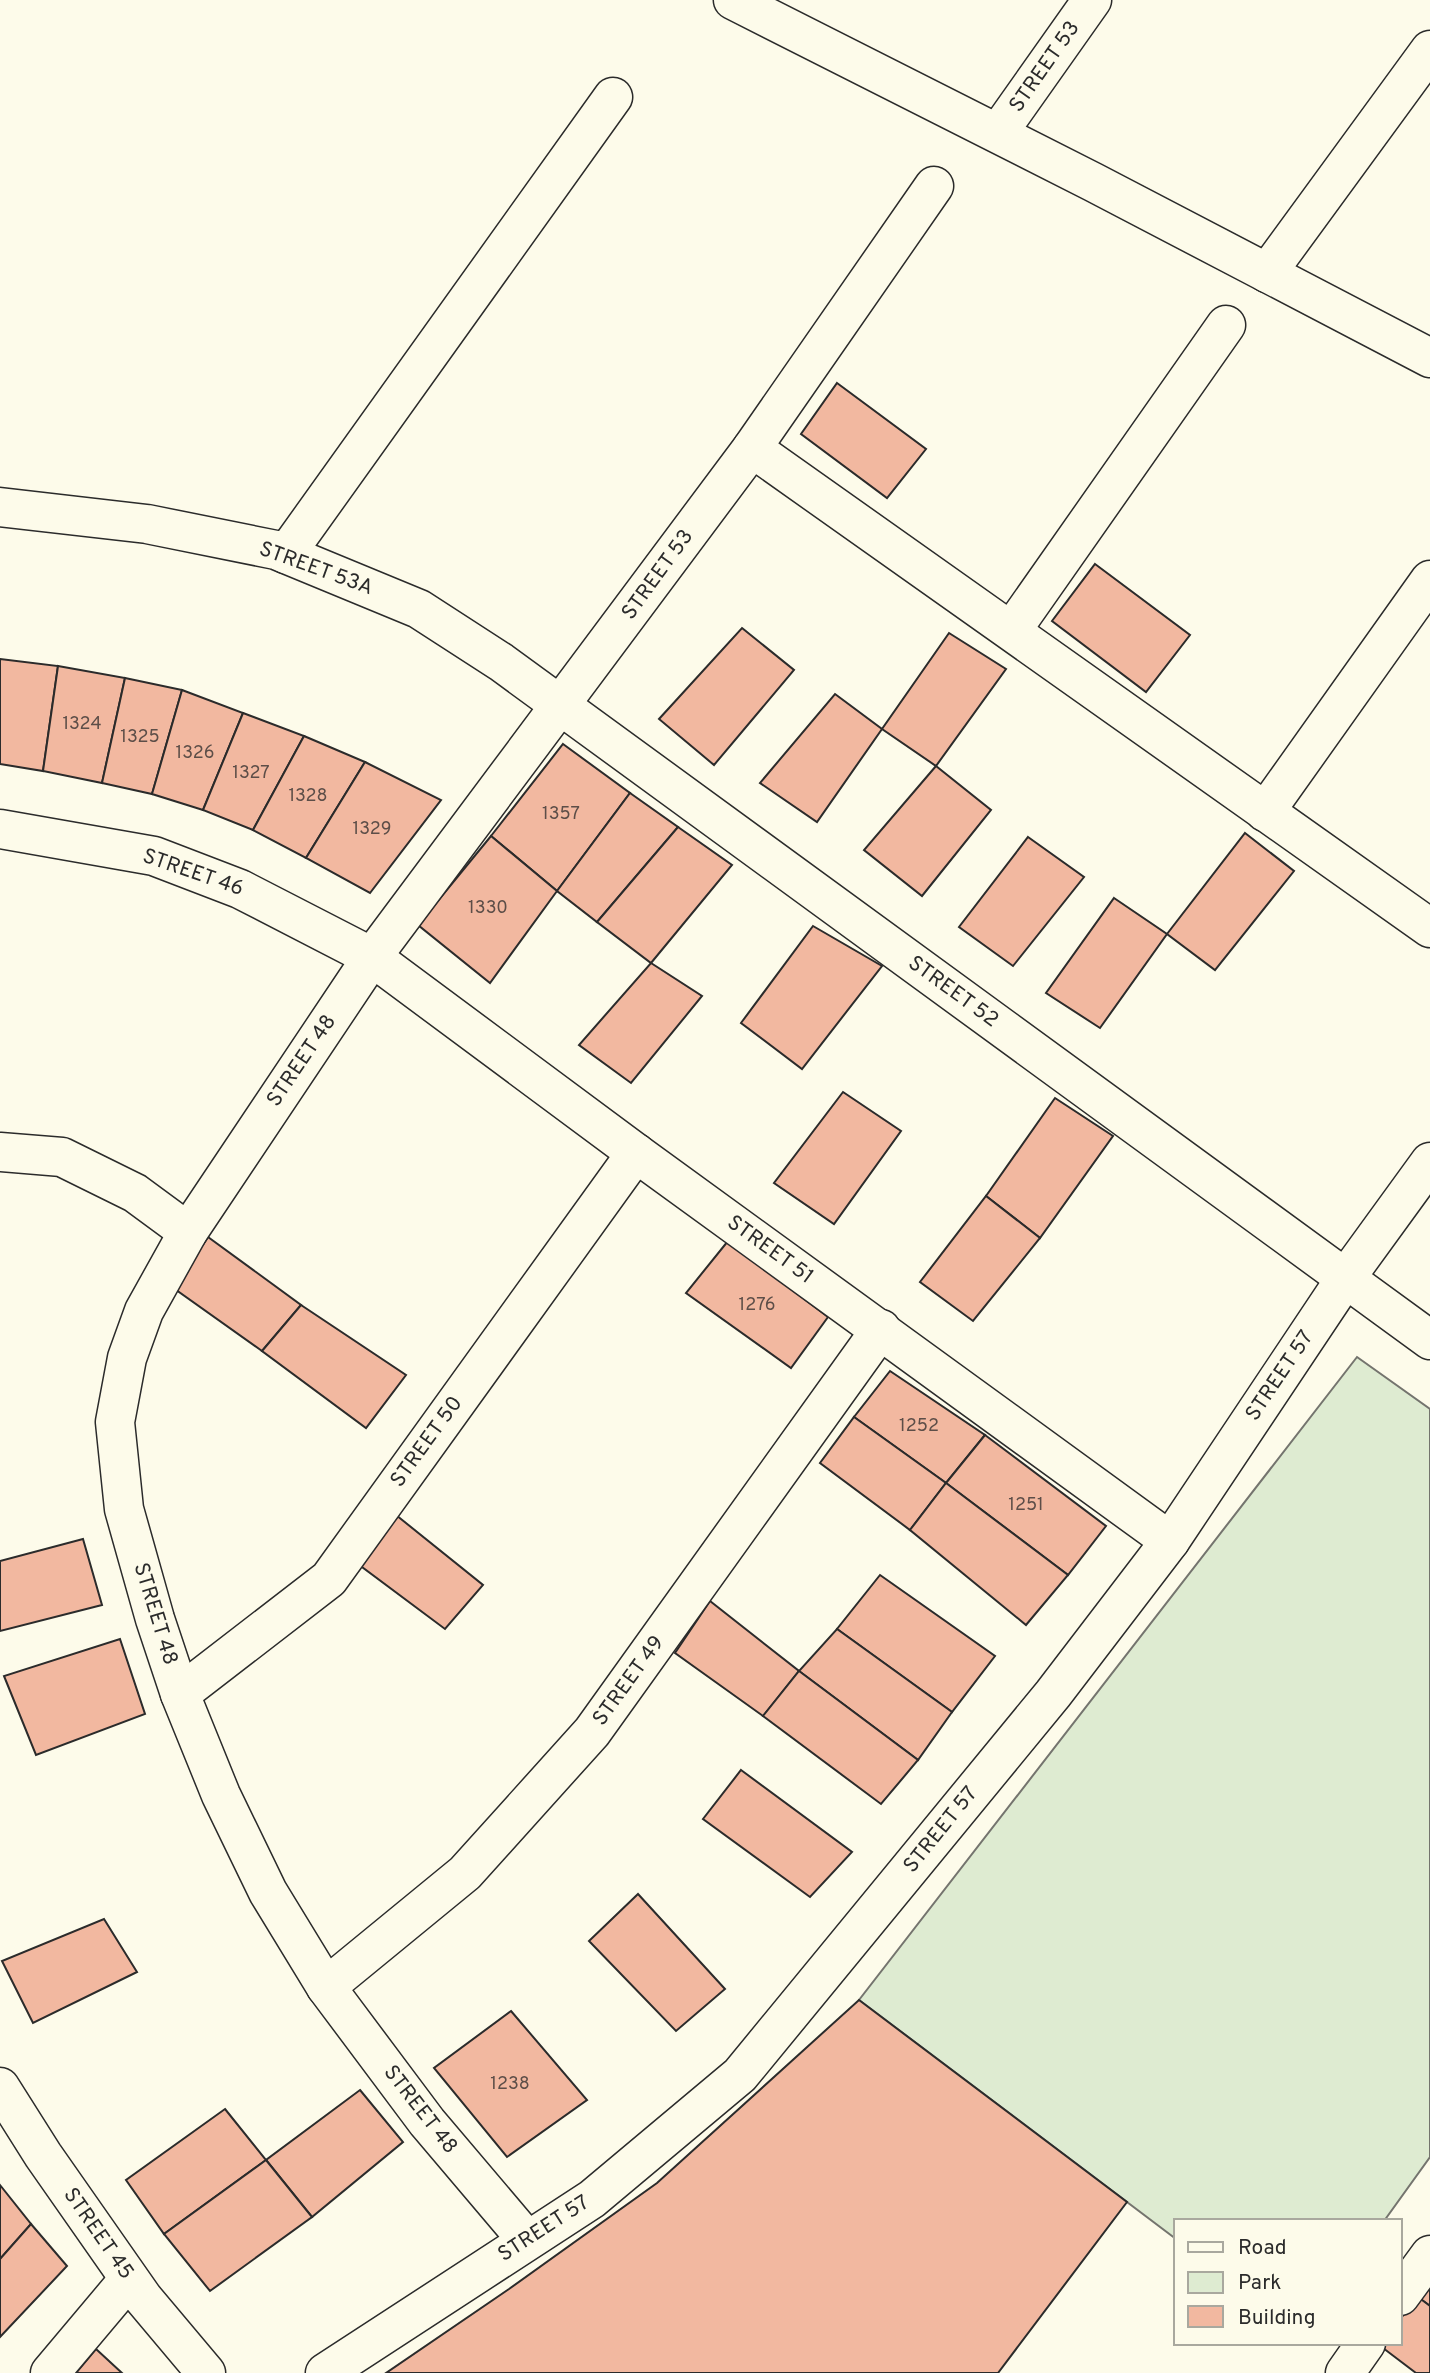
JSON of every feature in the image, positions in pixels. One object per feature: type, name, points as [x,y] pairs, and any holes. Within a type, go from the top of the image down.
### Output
[{"type":"street","points":[[733,0],[998,133],[1430,358]]},
{"type":"street","name":"STREET 53","points":[[998,133],[1092,0]]},
{"type":"street","points":[[1267,273],[1430,50]]},
{"type":"street","points":[[286,554],[613,97]]},
{"type":"street","name":"STREET 53","points":[[372,957],[752,448],[934,186]]},
{"type":"street","points":[[1012,631],[1226,325]]},
{"type":"street","points":[[752,448],[1430,928]]},
{"type":"street","name":"STREET 53A","points":[[0,507],[146,524],[276,550],[419,609],[561,705]]},
{"type":"street","points":[[1265,812],[1430,580]]},
{"type":"street","name":"STREET 52","points":[[561,705],[1430,1340]]},
{"type":"street","name":"STREET 46","points":[[0,829],[155,856],[240,889],[372,957]]},
{"type":"street","name":"STREET 51","points":[[372,957],[636,1153],[1170,1541]]},
{"type":"street","name":"STREET 48","points":[[372,957],[188,1232],[144,1311],[127,1358],[115,1422],[124,1508],[155,1619],[180,1694],[221,1795],[268,1892],[327,1987],[427,2122],[527,2240]]},
{"type":"street","points":[[0,1152],[62,1157],[135,1193],[188,1232]]},
{"type":"street","name":"STREET 50","points":[[180,1694],[329,1579],[636,1153]]},
{"type":"street","name":"STREET 57","points":[[325,2373],[592,2199],[740,2075],[1053,1694],[1170,1541],[1345,1279],[1430,1162]]},
{"type":"street","name":"STREET 49","points":[[327,1987],[465,1873],[592,1732],[881,1329]]},
{"type":"street","name":"STREET 45","points":[[0,2087],[43,2155],[129,2279],[206,2373]]},
{"type":"street","points":[[1402,2293],[1430,2255]]},
{"type":"street","points":[[50,2373],[129,2279]]},
{"type":"street","points":[[1345,2373],[1365,2345]]},
{"type":"green space","points":[[1357,1357],[1430,1409],[1430,2157],[1385,2219],[1174,2219],[1174,2237],[859,2000]]},
{"type":"building","points":[[837,383],[926,449],[887,498],[801,434]]},
{"type":"building","points":[[1095,564],[1190,635],[1146,692],[1052,621]]},
{"type":"building","points":[[742,628],[794,670],[714,765],[659,719]]},
{"type":"building","points":[[949,633],[1006,669],[936,766],[882,729]]},
{"type":"building","points":[[0,659],[58,666],[43,771],[0,764]]},
{"type":"building","points":[[58,666],[125,678],[102,783],[43,771]]},
{"type":"building","points":[[125,678],[182,690],[152,794],[102,783]]},
{"type":"building","points":[[182,690],[243,713],[203,810],[152,794]]},
{"type":"building","points":[[835,694],[882,729],[817,822],[760,783]]},
{"type":"building","points":[[243,713],[304,736],[253,830],[203,810]]},
{"type":"building","points":[[304,736],[365,762],[306,858],[253,830]]},
{"type":"building","points":[[563,744],[630,793],[557,891],[491,836]]},
{"type":"building","points":[[365,762],[441,800],[370,893],[306,858]]},
{"type":"building","points":[[936,766],[991,810],[922,896],[864,850]]},
{"type":"building","points":[[630,793],[678,827],[597,922],[557,891]]},
{"type":"building","points":[[678,827],[732,865],[651,963],[597,922]]},
{"type":"building","points":[[1245,833],[1294,871],[1215,970],[1167,934]]},
{"type":"building","points":[[491,836],[557,891],[490,983],[418,925]]},
{"type":"building","points":[[1028,837],[1084,877],[1013,966],[959,927]]},
{"type":"building","points":[[1114,898],[1167,934],[1100,1028],[1046,993]]},
{"type":"building","points":[[813,926],[882,966],[802,1069],[741,1023]]},
{"type":"building","points":[[651,963],[702,996],[631,1083],[579,1045]]},
{"type":"building","points":[[843,1092],[901,1131],[834,1224],[774,1183]]},
{"type":"building","points":[[1055,1098],[1113,1136],[1040,1238],[986,1196]]},
{"type":"building","points":[[986,1196],[1040,1238],[973,1321],[920,1282]]},
{"type":"building","points":[[208,1237],[301,1305],[262,1351],[172,1287]]},
{"type":"building","points":[[728,1241],[828,1317],[791,1368],[686,1293]]},
{"type":"building","points":[[301,1305],[406,1375],[366,1428],[262,1351]]},
{"type":"building","points":[[890,1371],[985,1435],[946,1483],[854,1417]]},
{"type":"building","points":[[854,1417],[946,1483],[910,1530],[820,1463]]},
{"type":"building","points":[[985,1435],[1106,1526],[1068,1575],[946,1483]]},
{"type":"building","points":[[946,1483],[1068,1575],[1026,1625],[910,1530]]},
{"type":"building","points":[[396,1515],[483,1585],[445,1629],[358,1564]]},
{"type":"building","points":[[83,1539],[102,1605],[0,1631],[0,1561]]},
{"type":"building","points":[[880,1575],[995,1656],[952,1712],[837,1629]]},
{"type":"building","points":[[710,1601],[799,1671],[763,1716],[675,1653]]},
{"type":"building","points":[[837,1629],[952,1712],[918,1760],[799,1671]]},
{"type":"building","points":[[120,1639],[145,1714],[36,1755],[4,1676]]},
{"type":"building","points":[[799,1671],[918,1760],[881,1804],[763,1716]]},
{"type":"building","points":[[741,1770],[852,1852],[810,1897],[703,1819]]},
{"type":"building","points":[[638,1894],[725,1989],[676,2031],[589,1941]]},
{"type":"building","points":[[104,1919],[137,1972],[33,2023],[2,1961]]},
{"type":"building","points":[[859,2000],[1127,2202],[998,2373],[386,2373],[657,2183]]},
{"type":"building","points":[[511,2011],[587,2100],[507,2157],[434,2068]]},
{"type":"building","points":[[360,2090],[403,2142],[312,2217],[266,2160]]},
{"type":"building","points":[[225,2109],[266,2160],[164,2234],[126,2180]]},
{"type":"building","points":[[266,2160],[312,2217],[210,2291],[164,2234]]},
{"type":"building","points":[[0,2185],[31,2224],[0,2259]]},
{"type":"building","points":[[31,2224],[67,2266],[0,2337],[0,2259]]},
{"type":"building","points":[[1430,2281],[1430,2306],[1418,2297]]},
{"type":"building","points":[[1418,2297],[1430,2306],[1430,2373],[1416,2373],[1379,2345],[1402,2345],[1402,2317]]},
{"type":"building","points":[[96,2349],[122,2373],[76,2373]]}]
